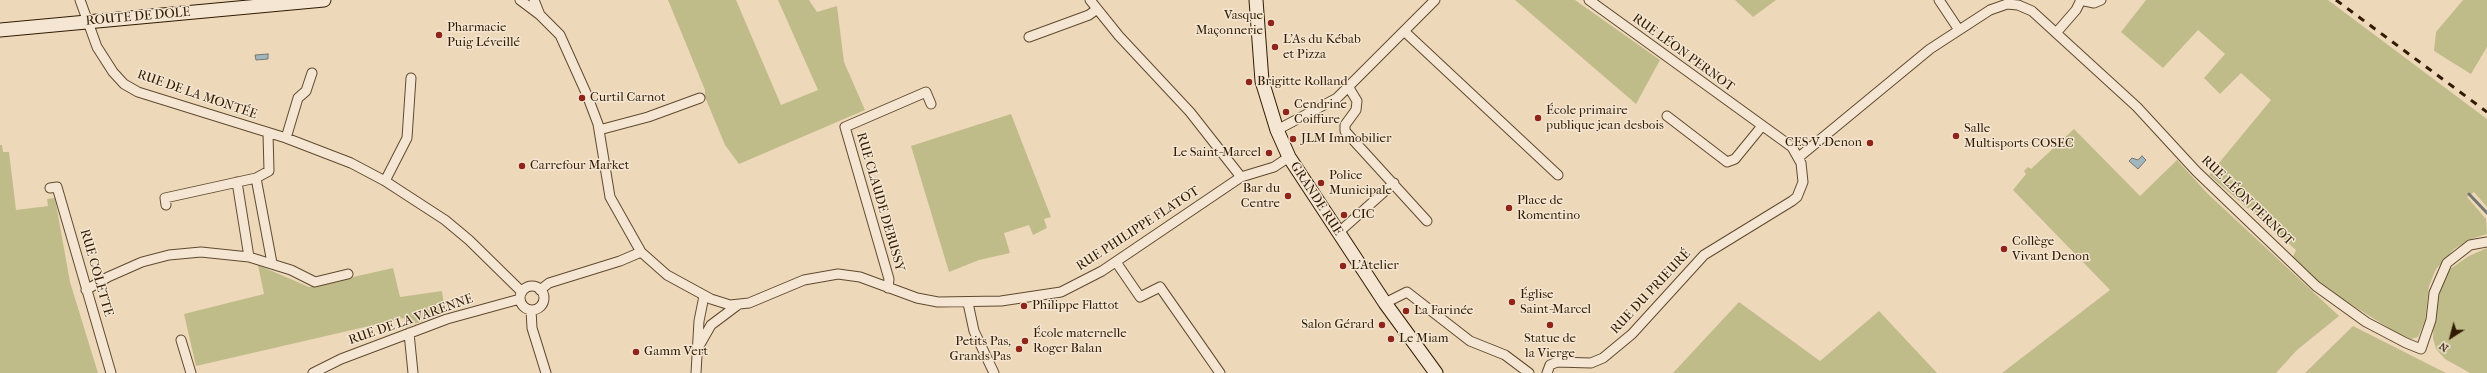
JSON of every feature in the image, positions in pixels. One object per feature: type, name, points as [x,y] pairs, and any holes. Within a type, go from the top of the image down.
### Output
[{"type":"main road","name":"ROUTE DE DOLE","points":[[0,30],[324,0]]},
{"type":"main road","name":"GRANDE RUE","points":[[1256,0],[1262,81],[1277,130],[1288,157],[1385,303],[1436,373]]},
{"type":"street","name":"RUE DE LA MONTÉE","points":[[80,0],[97,47],[113,72],[124,84],[138,92],[268,132],[351,163],[385,182],[445,220],[469,240],[521,296]]},
{"type":"street","name":"RUE PHILIPPE FLATOT","points":[[520,0],[540,15],[560,35],[588,95],[599,130],[610,197],[641,252],[657,269],[704,296],[730,304],[749,303],[804,280],[838,274],[860,277],[917,298],[938,302],[1001,301],[1061,292],[1116,262],[1240,177],[1274,167],[1288,157]]},
{"type":"street","points":[[534,0],[540,15]]},
{"type":"street","points":[[1090,0],[1119,36],[1190,112],[1240,177]]},
{"type":"street","points":[[1277,130],[1337,98],[1435,0]]},
{"type":"street","name":"RUE LÉON PERNOT","points":[[1589,0],[1792,147],[1800,160],[1870,96],[1930,49],[1990,10],[2007,4],[2018,5],[2032,11],[2137,107],[2196,171],[2316,286],[2366,322],[2406,343],[2421,349],[2431,320],[2434,293],[2447,263],[2470,245],[2487,242]]},
{"type":"street","points":[[1939,0],[1958,30]]},
{"type":"street","points":[[2056,33],[2076,10],[2080,0],[2094,3],[2101,0]]},
{"type":"street","points":[[1029,37],[1089,15],[1097,9]]},
{"type":"street","points":[[1404,31],[1558,174]]},
{"type":"street","points":[[286,138],[298,98],[306,91],[312,73]]},
{"type":"street","points":[[385,182],[407,138],[411,78]]},
{"type":"street","points":[[1348,86],[1357,101],[1356,110],[1345,125],[1345,131],[1427,221]]},
{"type":"street","name":"RUE CLAUDE DEBUSSY","points":[[888,288],[889,279],[845,127],[926,92],[931,104]]},
{"type":"street","points":[[599,130],[648,117],[700,98]]},
{"type":"street","points":[[1667,116],[1727,162],[1735,159],[1762,126]]},
{"type":"street","points":[[166,205],[165,198],[256,178],[270,171],[268,132]]},
{"type":"street","name":"RUE DU PRIEURÉ","points":[[1548,369],[1557,362],[1591,363],[1603,358],[1614,350],[1632,334],[1704,255],[1797,197],[1803,182],[1800,160]]},
{"type":"street","points":[[256,178],[272,263]]},
{"type":"street","points":[[237,182],[249,256]]},
{"type":"street","points":[[1338,233],[1394,183]]},
{"type":"street","name":"RUE COLETTE","points":[[50,188],[57,187],[111,373]]},
{"type":"street","points":[[86,290],[108,277],[142,262],[169,255],[201,252],[249,256],[272,263],[315,282],[348,274]]},
{"type":"street","points":[[540,290],[549,283],[620,261],[641,252]]},
{"type":"street","points":[[1116,262],[1140,297],[1160,287],[1220,373]]},
{"type":"street","points":[[531,287],[540,290],[544,296],[543,303],[538,308],[531,310],[525,308],[521,296],[531,287]]},
{"type":"street","points":[[1385,303],[1407,292],[1470,341],[1505,355],[1529,373]]},
{"type":"street","name":"RUE DE LA VARENNE","points":[[313,373],[341,359],[409,333],[521,296]]},
{"type":"street","points":[[696,373],[700,308],[704,296]]},
{"type":"street","points":[[968,302],[974,331],[994,373]]},
{"type":"street","points":[[698,347],[711,326],[739,304]]},
{"type":"street","points":[[531,310],[532,328],[546,373]]},
{"type":"street","points":[[409,333],[413,373]]},
{"type":"street","points":[[181,340],[191,373]]},
{"type":"shaded area","points":[[668,0],[736,0],[781,105],[818,90],[778,0],[809,0],[817,12],[837,6],[844,62],[865,110],[739,164],[725,145],[705,97],[705,90]]},
{"type":"shaded area","points":[[1515,0],[1575,0],[1660,60],[1636,104]]},
{"type":"shaded area","points":[[1735,0],[1776,0],[1753,17]]},
{"type":"shaded area","points":[[2146,0],[2328,0],[2487,119],[2487,207],[2474,192],[2467,197],[2486,219],[2487,234],[2471,239],[2454,249],[2436,269],[2429,286],[2425,321],[2418,337],[2411,339],[2397,333],[2326,289],[2293,257],[2296,250],[2209,175],[2271,100],[2241,73],[2220,94],[2204,78],[2225,54],[2198,30],[2163,68],[2121,32]]},
{"type":"shaded area","points":[[2463,0],[2487,0],[2487,47],[2471,74],[2434,51],[2436,32]]},
{"type":"shaded area","points":[[1011,114],[1051,217],[1044,219],[1047,228],[1033,235],[1029,225],[1004,233],[1010,253],[979,260],[949,272],[911,146]]},
{"type":"shaded area","points":[[2074,129],[2140,196],[2177,160],[2207,193],[2339,316],[2297,350],[2276,373],[2002,373],[2110,290],[2013,190],[2026,174],[2024,171],[2028,167],[2031,169]]},
{"type":"shaded area","points":[[0,145],[2,145],[3,152],[9,152],[16,210],[48,206],[47,199],[55,198],[70,282],[98,373],[0,373]]},
{"type":"shaded area","points":[[2487,248],[2487,373],[2470,373],[2445,359],[2436,349],[2433,338],[2434,317],[2442,284],[2450,269],[2469,256]]},
{"type":"shaded area","points":[[258,265],[309,287],[393,268],[400,297],[442,291],[445,313],[406,327],[404,318],[196,366],[184,314],[264,294]]},
{"type":"shaded area","points":[[1739,302],[1820,361],[1879,311],[1937,373],[1673,373]]},
{"type":"shaded area","points":[[2353,326],[2434,367],[2446,373],[2305,373]]},
{"type":"water","points":[[268,54],[268,59],[256,60],[255,55]]},
{"type":"water","points":[[2142,156],[2146,160],[2138,169],[2129,161],[2132,158],[2138,160]]},
{"type":"waterway","points":[[2469,194],[2487,213]]},
{"type":"railway","points":[[2336,0],[2487,112]]},
{"type":"place","name":"Vasque Maçonnerie","points":[[1271,23]]},
{"type":"place","name":"Pharmacie Puig Léveillé","points":[[439,35]]},
{"type":"place","name":"L'As du Kébab et Pizza","points":[[1275,47]]},
{"type":"place","name":"Brigitte Rolland","points":[[1249,82]]},
{"type":"place","name":"Curtil Carnot","points":[[582,98]]},
{"type":"place","name":"Cendrine Coiffure","points":[[1286,112]]},
{"type":"place","name":"École primaire publique jean desbois","points":[[1538,118]]},
{"type":"place","name":"Salle Multisports COSEC","points":[[1956,136]]},
{"type":"place","name":"JLM Immobilier","points":[[1293,139]]},
{"type":"place","name":"CES V. Denon","points":[[1870,143]]},
{"type":"place","name":"Le Saint-Marcel","points":[[1269,153]]},
{"type":"place","name":"Carrefour Market","points":[[522,166]]},
{"type":"place","name":"Police Municipale","points":[[1321,183]]},
{"type":"place","name":"Bar du Centre","points":[[1288,196]]},
{"type":"place","name":"Place de Romentino","points":[[1509,208]]},
{"type":"place","name":"CIC","points":[[1344,215]]},
{"type":"place","name":"Collège Vivant Denon","points":[[2004,249]]},
{"type":"place","name":"L'Atelier","points":[[1343,266]]},
{"type":"place","name":"Église Saint-Marcel","points":[[1512,302]]},
{"type":"place","name":"Philippe Flattot","points":[[1024,306]]},
{"type":"place","name":"La Farinée","points":[[1406,311]]},
{"type":"place","name":"Salon Gérard","points":[[1382,325]]},
{"type":"place","name":"Statue de la Vierge","points":[[1550,325]]},
{"type":"place","name":"Le Miam","points":[[1391,339]]},
{"type":"place","name":"École maternelle Roger Balan","points":[[1025,341]]},
{"type":"place","name":"Petits Pas, Grands Pas","points":[[1019,349]]},
{"type":"place","name":"Gamm Vert","points":[[636,352]]}]
